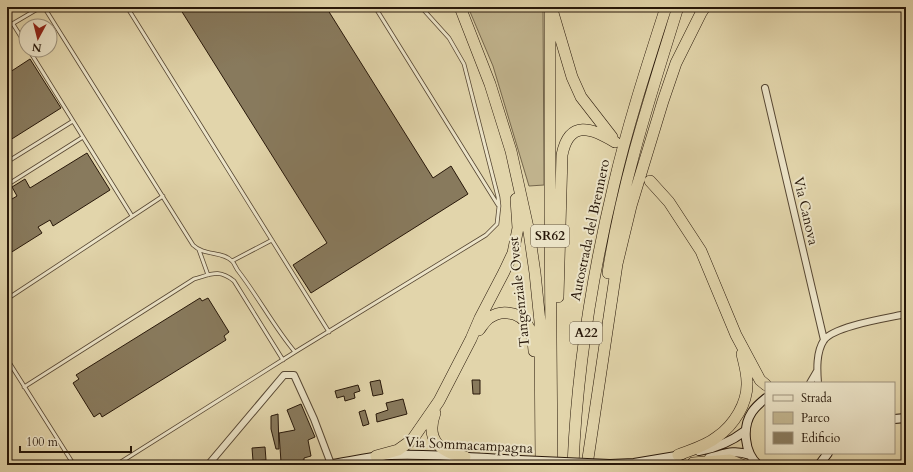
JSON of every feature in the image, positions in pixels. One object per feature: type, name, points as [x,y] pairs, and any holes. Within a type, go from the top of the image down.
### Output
[{"type":"highway","name":"Tangenziale Ovest","points":[[460,7],[490,84],[511,151],[523,204],[535,273],[540,322],[542,432],[541,465]]},
{"type":"highway","name":"Tangenziale Ovest","points":[[551,7],[550,215],[552,465]]},
{"type":"highway","name":"SR62","points":[[551,7],[572,77],[581,97],[616,142],[595,131],[584,130],[572,134],[565,142],[563,148],[557,312],[552,377]]},
{"type":"highway","name":"Autostrada del Brennero","points":[[573,465],[584,347],[596,267],[621,157],[637,98],[665,7]]},
{"type":"highway","name":"Autostrada del Brennero","points":[[586,465],[591,389],[611,254],[622,203],[646,114],[678,7]]},
{"type":"highway","points":[[586,465],[617,264],[631,206],[676,63],[705,7]]},
{"type":"highway","name":"SR62","points":[[376,456],[398,450],[412,440],[439,401],[507,267],[513,253],[518,219],[511,151]]},
{"type":"highway","points":[[650,181],[669,202],[701,252],[736,334],[760,380],[765,384]]},
{"type":"highway","name":"SR62","points":[[471,340],[488,318],[498,314],[516,314],[529,326],[533,338],[534,397],[542,432]]},
{"type":"highway","points":[[678,456],[706,444],[717,437],[730,426],[738,414],[744,401],[747,383],[745,367],[736,334]]},
{"type":"highway","name":"SR62","points":[[439,401],[432,421],[434,439],[444,450],[454,455],[465,457]]},
{"type":"highway","points":[[689,464],[730,460],[742,465]]},
{"type":"street","name":"Via Canova","points":[[765,88],[824,340]]},
{"type":"street","points":[[818,382],[817,370],[820,349],[824,340],[829,335],[840,330],[906,314]]},
{"type":"street","points":[[811,382],[817,370]]},
{"type":"street","name":"Via Sommacampagna","points":[[208,465],[284,374],[294,375],[314,419],[328,465],[376,456],[404,455],[610,464],[634,463],[678,456],[725,444],[745,431]]},
{"type":"street","points":[[758,465],[750,455],[746,443],[745,431],[752,412],[758,404],[765,399]]},
{"type":"street","points":[[895,419],[906,418]]},
{"type":"street","points":[[689,464],[734,451],[750,455]]},
{"type":"street","points":[[819,465],[826,458]]},
{"type":"lane","points":[[7,27],[41,7]]},
{"type":"lane","points":[[44,7],[193,245],[198,250],[208,275]]},
{"type":"lane","points":[[126,7],[330,332]]},
{"type":"lane","points":[[375,7],[499,206]]},
{"type":"lane","points":[[116,465],[295,352],[330,332],[486,235],[497,224],[499,206],[495,185],[464,64],[449,38],[421,7]]},
{"type":"lane","points":[[12,24],[18,33]]},
{"type":"lane","points":[[34,58],[132,216]]},
{"type":"lane","points":[[7,162],[73,121]]},
{"type":"lane","points":[[7,185],[83,137]]},
{"type":"lane","points":[[7,299],[163,196]]},
{"type":"lane","points":[[232,261],[272,240]]},
{"type":"lane","points":[[198,250],[226,257],[232,261],[282,336],[295,352]]},
{"type":"lane","points":[[24,387],[194,279],[217,273],[227,275],[234,281],[283,360]]},
{"type":"lane","points":[[7,359],[74,465]]},
{"type":"green space","points":[[468,7],[543,7],[544,185],[529,186],[493,66]]},
{"type":"building","points":[[179,7],[326,7],[433,178],[451,166],[468,194],[311,293],[293,265],[327,243]]},
{"type":"building","points":[[30,59],[61,108],[7,142],[7,74]]},
{"type":"building","points":[[87,153],[110,190],[53,226],[50,220],[38,227],[42,233],[7,255],[7,202],[17,196],[12,187],[25,179],[30,188]]},
{"type":"building","points":[[200,298],[202,301],[208,298],[229,332],[224,336],[226,340],[102,417],[100,413],[94,417],[73,383],[79,379],[76,375]]},
{"type":"building","points":[[380,380],[383,394],[373,396],[370,382]]},
{"type":"building","points":[[472,380],[480,380],[480,394],[473,394]]},
{"type":"building","points":[[358,385],[360,391],[354,393],[355,398],[345,401],[344,396],[337,398],[335,391]]},
{"type":"building","points":[[403,399],[407,414],[377,422],[376,414],[388,410],[386,403]]},
{"type":"building","points":[[301,404],[315,437],[308,440],[311,456],[304,458],[304,460],[289,463],[288,461],[281,462],[279,433],[295,430],[287,410]]},
{"type":"building","points":[[365,410],[369,424],[363,426],[359,412]]},
{"type":"building","points":[[278,414],[279,449],[276,449],[271,429],[271,416]]},
{"type":"building","points":[[265,447],[266,460],[253,461],[252,448]]}]
